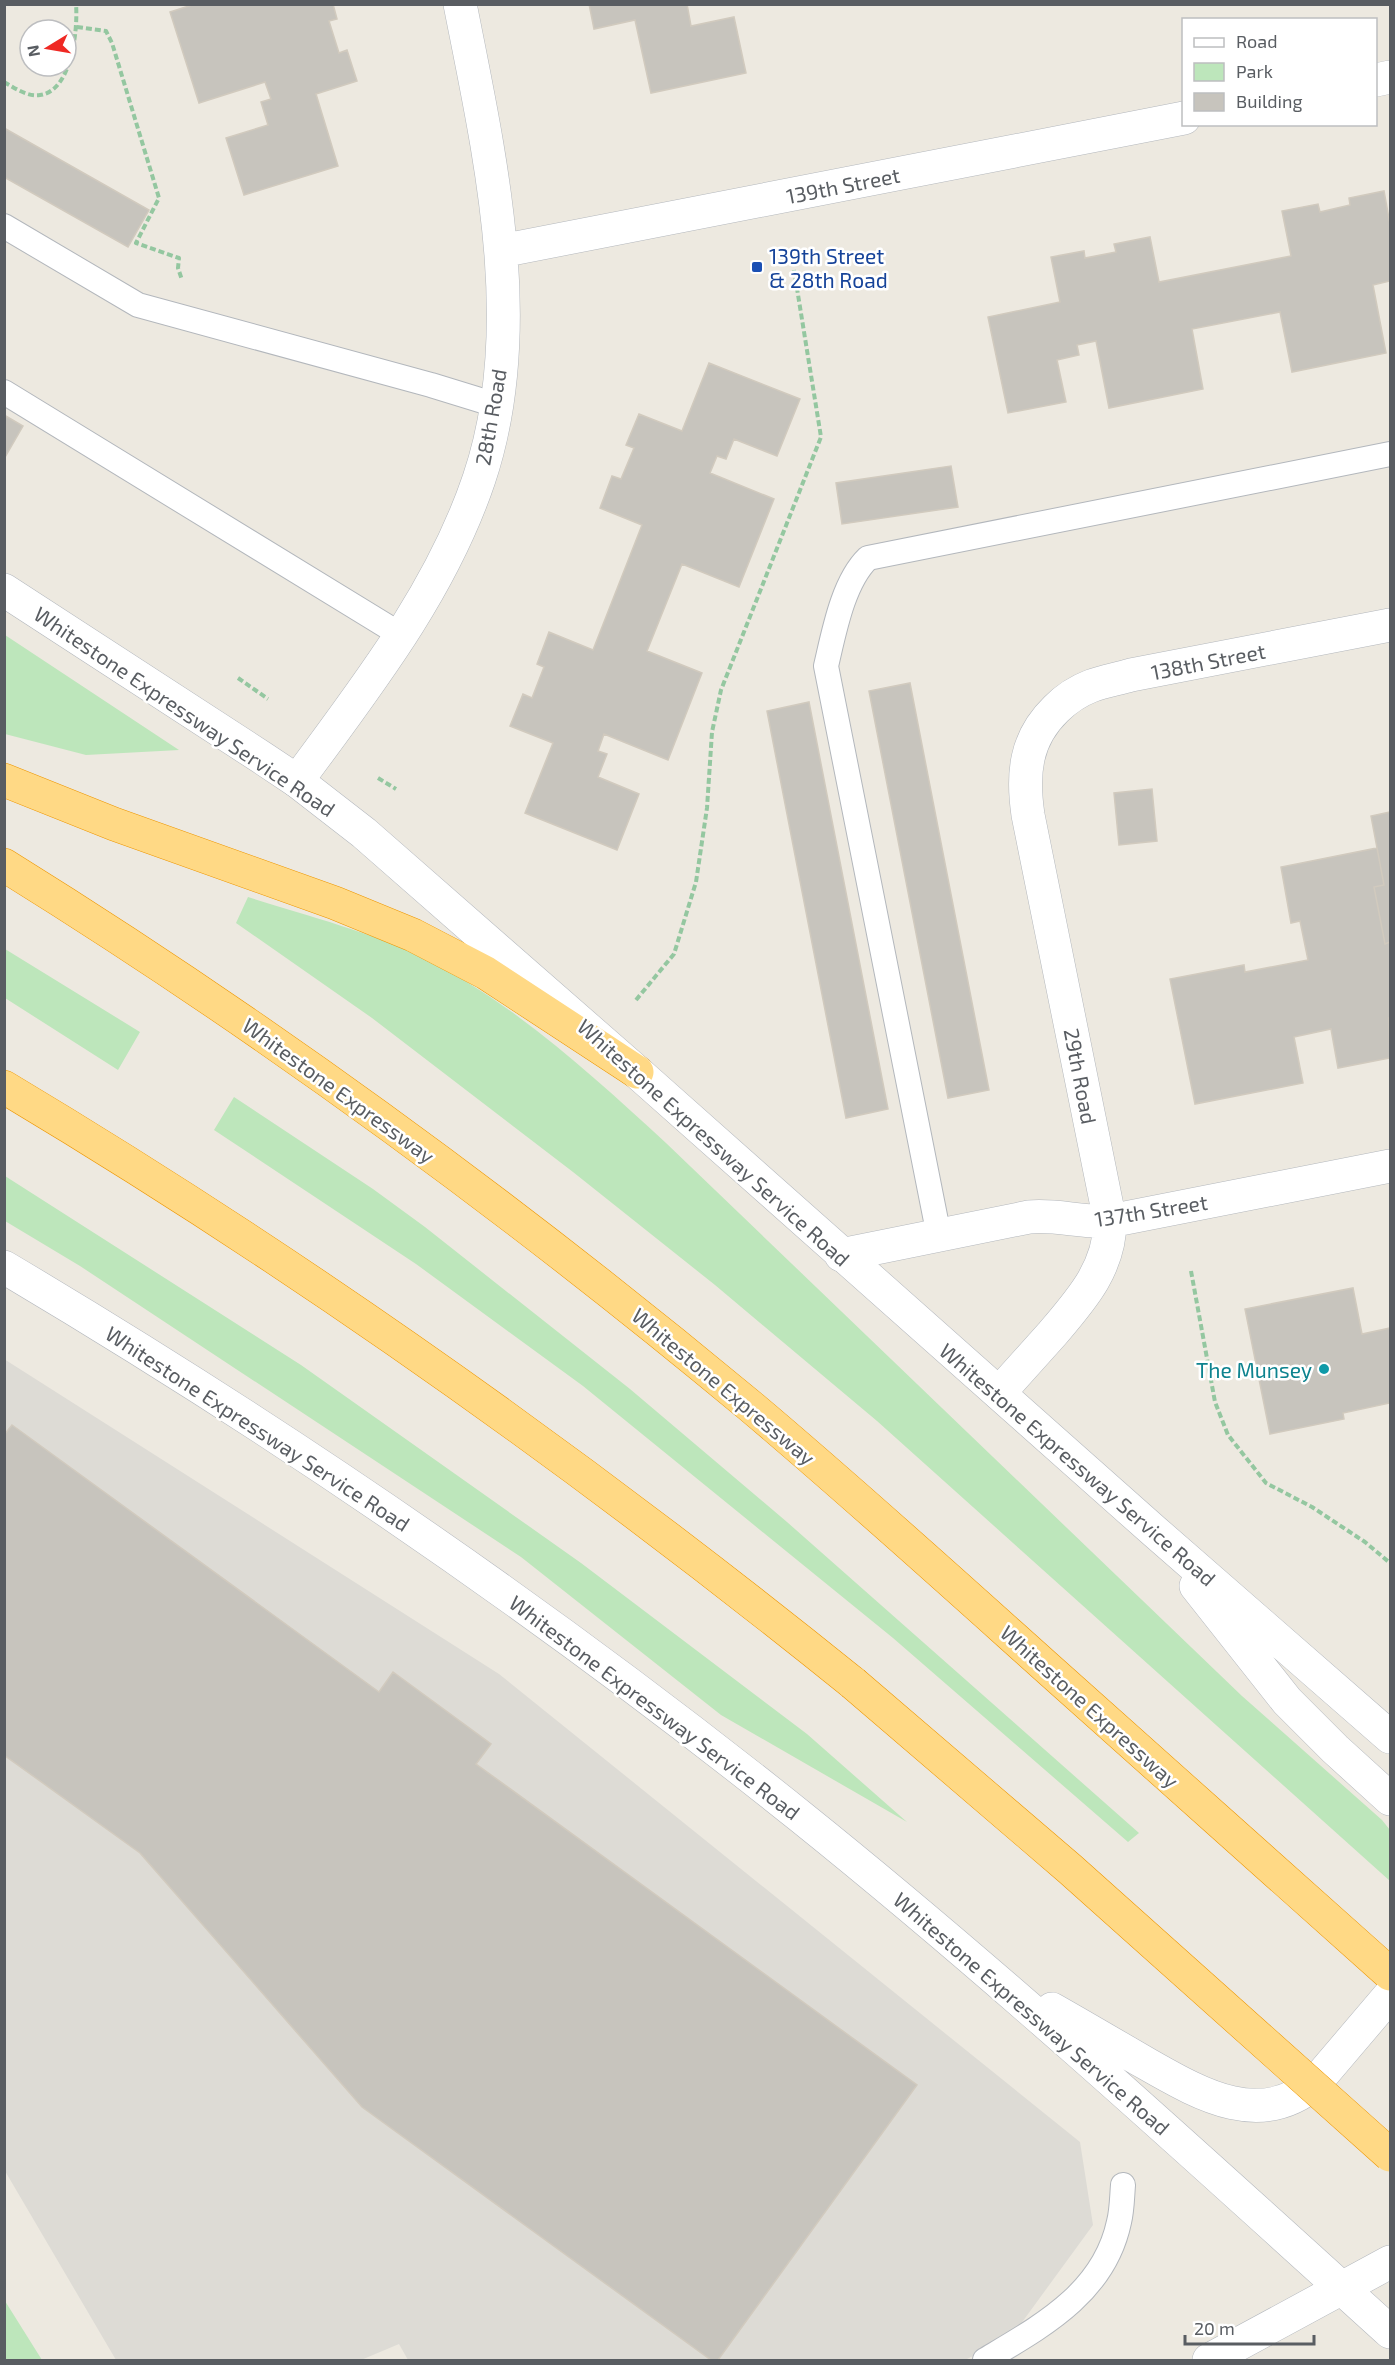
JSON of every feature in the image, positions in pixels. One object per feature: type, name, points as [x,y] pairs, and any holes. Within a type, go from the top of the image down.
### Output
[{"type":"highway","points":[[4,780],[133,831],[325,899],[413,935],[486,973],[637,1072]]},
{"type":"highway","name":"Whitestone Expressway","points":[[4,865],[166,969],[307,1066],[566,1257],[809,1456],[1390,1974]]},
{"type":"highway","points":[[4,1087],[131,1164],[261,1248],[452,1379],[644,1519],[853,1683],[1053,1854],[1390,2155]]},
{"type":"main road","name":"28th Road","points":[[297,781],[384,662],[440,569],[479,478],[496,405],[502,338],[501,251],[485,129],[460,4]]},
{"type":"main road","name":"139th Street","points":[[501,251],[1182,118]]},
{"type":"main road","name":"Whitestone Expressway Service Road","points":[[4,590],[297,781],[364,833],[1390,1737]]},
{"type":"main road","name":"138th Street","points":[[1040,727],[1061,704],[1090,686],[1131,675],[1390,625]]},
{"type":"main road","name":"29th Road","points":[[999,1393],[1089,1288],[1105,1256],[1110,1221],[1026,798],[1027,758],[1040,727]]},
{"type":"main road","name":"137th Street","points":[[841,1255],[1043,1215],[1088,1221],[1110,1221],[1390,1166]]},
{"type":"main road","name":"Whitestone Expressway Service Road","points":[[4,1267],[292,1446],[420,1533],[555,1630],[747,1774],[986,1971],[1112,2080],[1390,2332]]},
{"type":"main road","points":[[1154,1531],[1287,1701],[1390,1799]]},
{"type":"main road","points":[[986,1971],[1198,2092],[1217,2099],[1254,2106],[1271,2105],[1303,2094],[1316,2082],[1390,1995]]},
{"type":"main road","points":[[1209,2361],[1390,2262]]},
{"type":"lane","points":[[4,226],[138,305],[496,405]]},
{"type":"lane","points":[[4,392],[401,635]]},
{"type":"lane","points":[[939,1236],[826,666],[835,625],[857,569],[868,558],[1390,454]]},
{"type":"lane","points":[[985,2361],[1068,2307],[1088,2284],[1107,2256],[1119,2222],[1123,2185]]},
{"type":"path","points":[[78,27],[106,31],[112,43],[159,198],[136,243],[179,258],[178,268],[186,288]]},
{"type":"path","points":[[4,82],[26,94],[41,95],[56,86],[61,78]]},
{"type":"path","points":[[636,1000],[674,954],[680,937],[696,882],[703,845],[712,732],[721,690],[821,437],[794,270]]},
{"type":"path","points":[[238,678],[268,699]]},
{"type":"path","points":[[378,778],[396,789]]},
{"type":"path","points":[[1191,1271],[1215,1402],[1228,1436],[1266,1483],[1312,1507],[1365,1542],[1390,1563]]},
{"type":"shaded area","points":[[4,1359],[499,1674],[1080,2142],[1093,2225],[1012,2336],[965,2360],[408,2360],[399,2344],[361,2360],[116,2360],[5,2171]]},
{"type":"green space","points":[[5,635],[179,750],[86,755],[5,734]]},
{"type":"green space","points":[[248,897],[360,932],[424,958],[490,997],[581,1067],[666,1143],[1242,1696],[1382,1820],[1390,1830],[1390,1881],[877,1421],[715,1285],[573,1172],[372,1018],[236,923]]},
{"type":"green space","points":[[5,949],[140,1032],[118,1070],[5,998]]},
{"type":"green space","points":[[234,1097],[373,1189],[425,1227],[630,1389],[787,1522],[1139,1833],[1128,1842],[893,1638],[583,1386],[416,1264],[214,1130]]},
{"type":"green space","points":[[5,1176],[301,1365],[581,1563],[807,1734],[907,1822],[721,1715],[521,1557],[80,1266],[5,1221]]},
{"type":"green space","points":[[5,2301],[42,2360],[5,2360]]},
{"type":"building","points":[[195,4],[333,4],[337,19],[329,21],[339,53],[347,50],[357,81],[316,94],[338,166],[244,195],[226,138],[268,125],[261,102],[271,99],[265,82],[199,103],[170,12]]},
{"type":"building","points":[[589,4],[687,4],[691,26],[734,17],[746,73],[651,93],[635,20],[594,29]]},
{"type":"building","points":[[4,128],[149,210],[128,247],[4,177]]},
{"type":"building","points":[[1384,191],[1390,224],[1390,281],[1373,285],[1386,353],[1292,372],[1280,312],[1192,329],[1203,389],[1109,408],[1096,341],[1077,345],[1079,355],[1057,360],[1066,402],[1008,413],[988,317],[1060,302],[1051,257],[1084,251],[1085,258],[1116,252],[1114,244],[1150,237],[1159,282],[1291,256],[1282,211],[1318,204],[1320,212],[1350,205],[1349,198]]},
{"type":"building","points":[[709,363],[800,399],[777,456],[734,439],[726,459],[717,456],[710,473],[774,499],[739,587],[682,564],[647,651],[702,673],[668,760],[604,734],[598,751],[607,754],[598,777],[639,794],[617,850],[525,813],[553,743],[510,726],[523,694],[532,698],[544,667],[537,664],[549,632],[593,650],[642,525],[600,508],[612,476],[621,479],[634,448],[626,445],[639,414],[682,431]]},
{"type":"building","points":[[4,415],[23,426],[4,459]]},
{"type":"building","points":[[951,466],[958,507],[842,524],[836,483]]},
{"type":"building","points":[[910,683],[989,1090],[948,1098],[869,691]]},
{"type":"building","points":[[809,702],[888,1109],[846,1118],[767,711]]},
{"type":"building","points":[[1152,789],[1157,841],[1119,845],[1114,793]]},
{"type":"building","points":[[1390,812],[1390,942],[1385,944],[1374,887],[1384,885],[1371,816]]},
{"type":"building","points":[[1377,848],[1384,885],[1374,887],[1385,944],[1390,942],[1390,1058],[1338,1068],[1331,1029],[1294,1037],[1303,1083],[1195,1104],[1170,979],[1244,965],[1245,972],[1308,960],[1300,921],[1291,923],[1281,867]]},
{"type":"building","name":"The Munsey","points":[[1353,1288],[1362,1334],[1390,1328],[1390,1403],[1343,1413],[1344,1419],[1270,1434],[1245,1309]]},
{"type":"building","points":[[12,1425],[379,1692],[393,1672],[491,1744],[476,1764],[917,2085],[718,2360],[711,2360],[362,2107],[140,1853],[4,1755],[4,1435]]},
{"type":"place","name":"139th Street & 28th Road","points":[[757,267]]},
{"type":"place","name":"The Munsey","points":[[1324,1369]]}]
